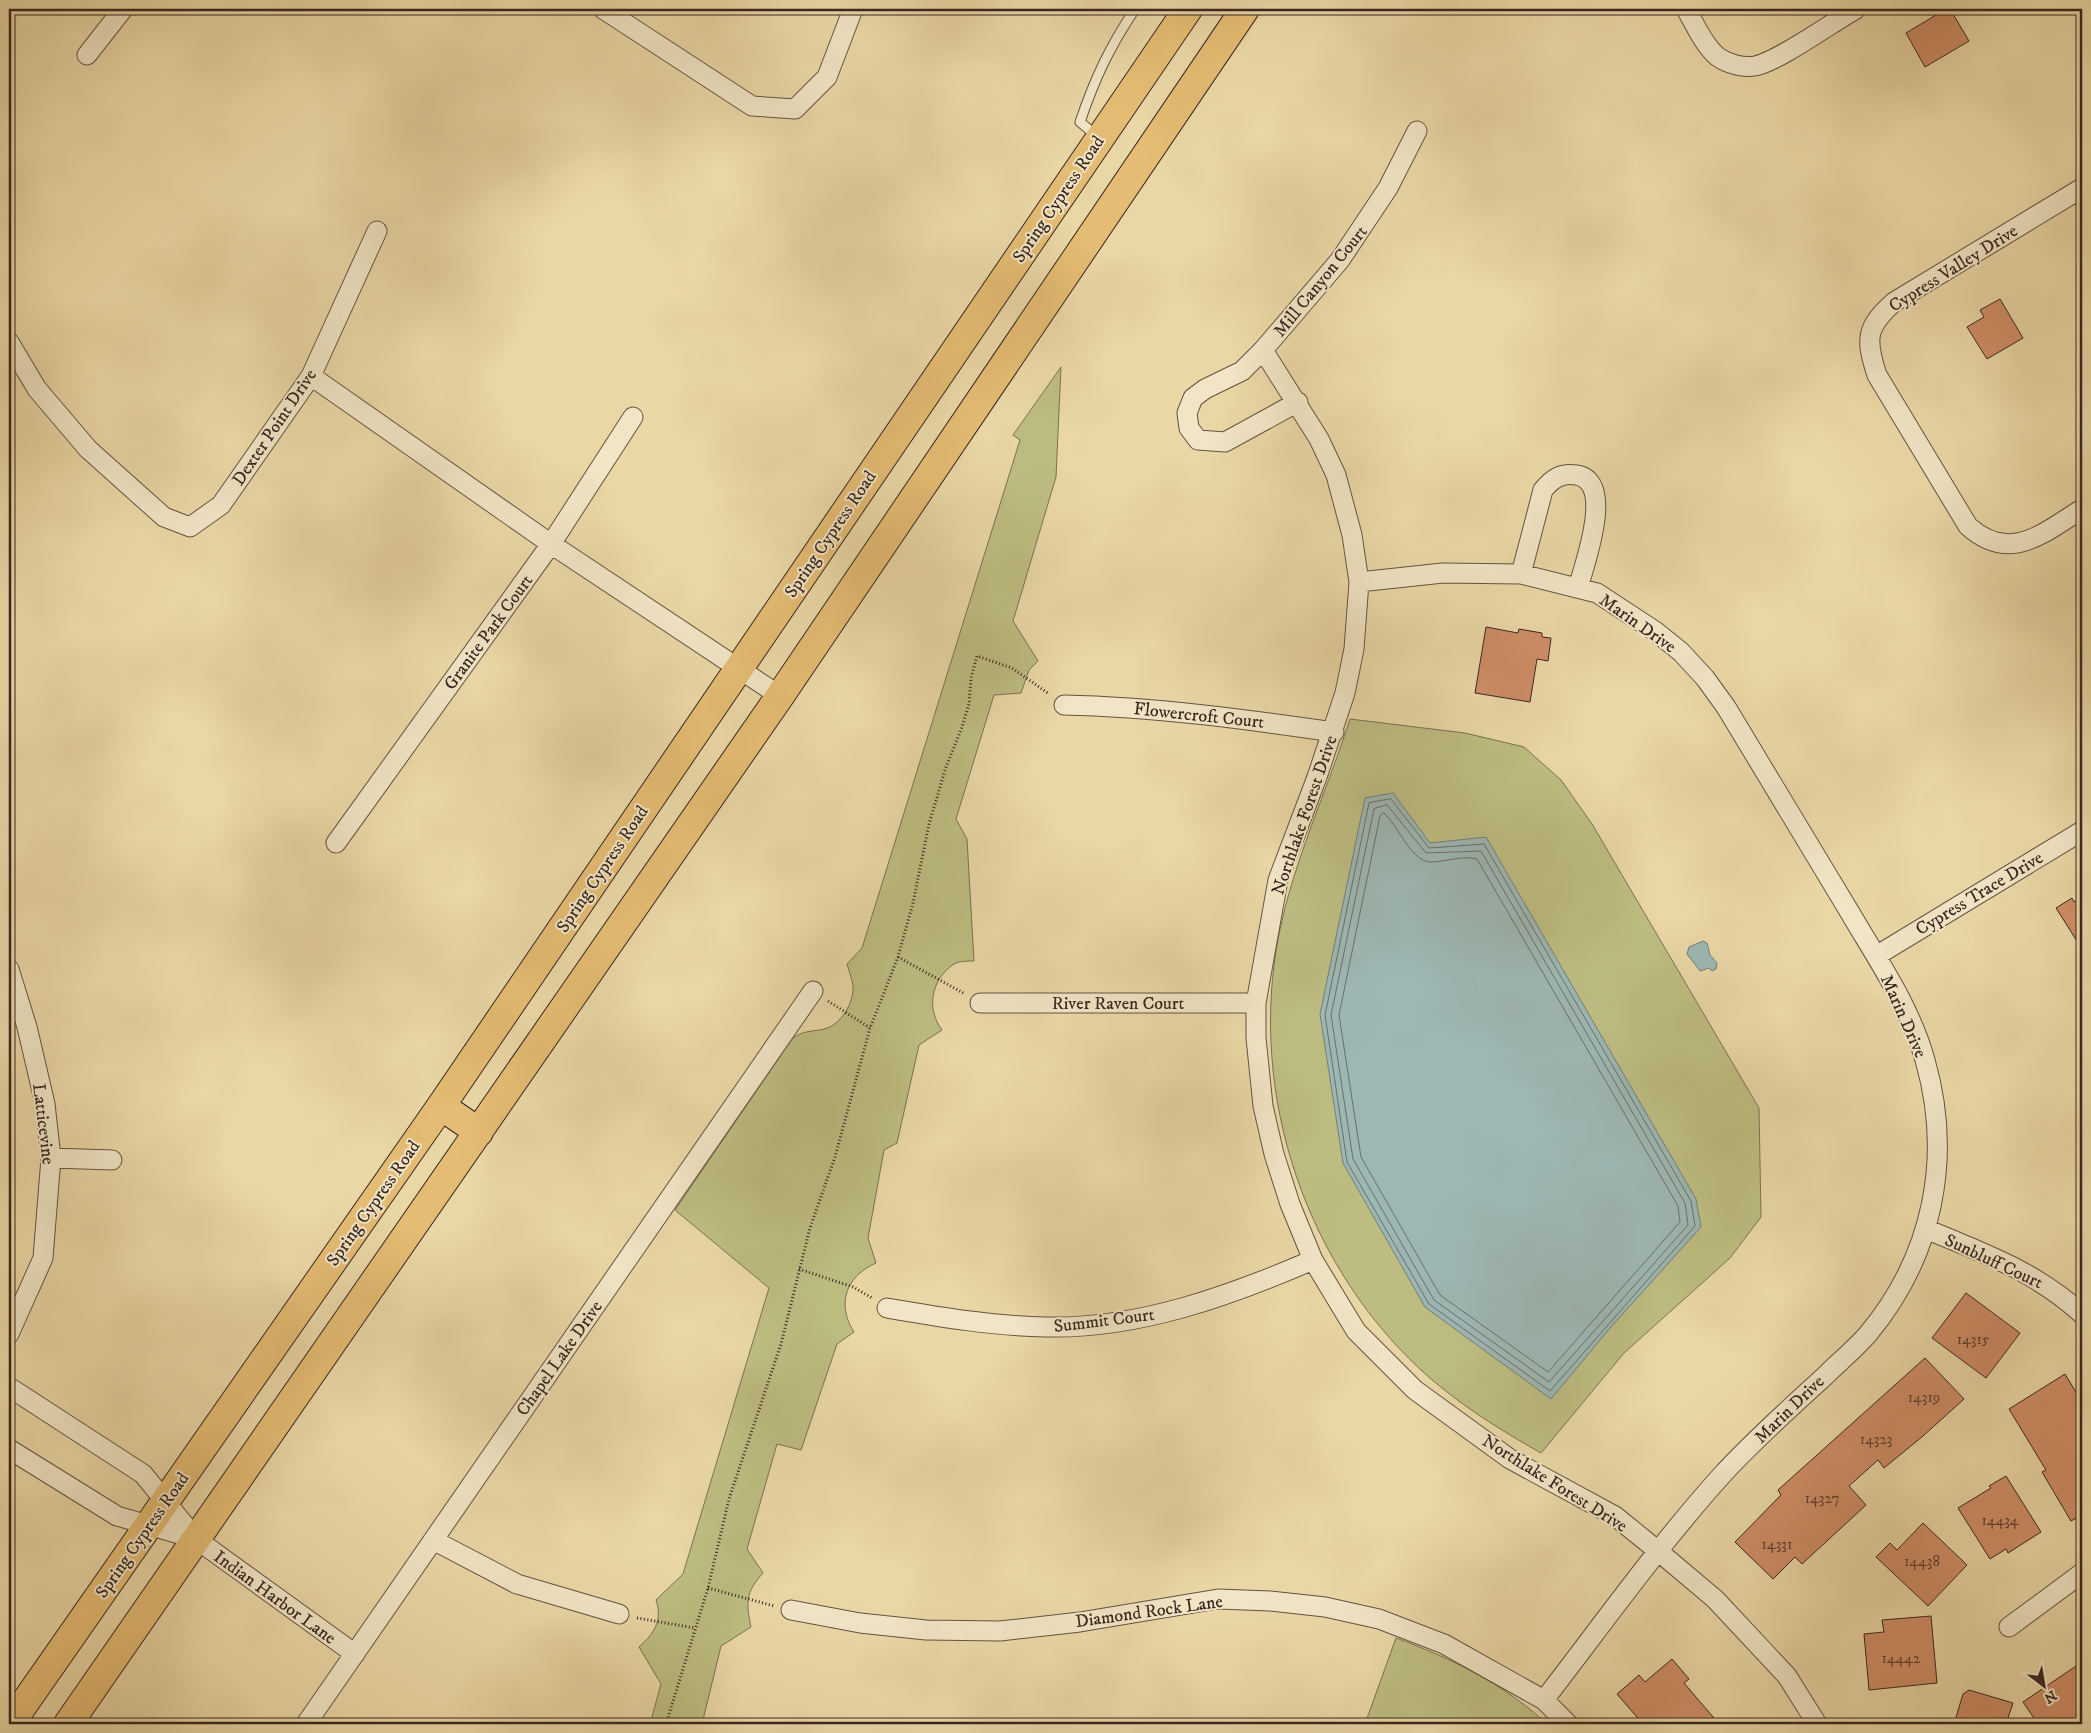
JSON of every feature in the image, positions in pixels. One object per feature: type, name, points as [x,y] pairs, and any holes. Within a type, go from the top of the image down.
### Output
[{"type":"main road","name":"Spring Cypress Road","points":[[10,1724],[441,1106],[1188,9]]},
{"type":"main road","points":[[68,1724],[480,1132],[780,696],[1236,12]]},
{"type":"main road","points":[[441,1106],[480,1132]]},
{"type":"street","points":[[87,54],[123,9]]},
{"type":"street","points":[[603,9],[752,106],[795,109],[827,76],[853,9]]},
{"type":"street","points":[[1686,9],[1705,41],[1718,57],[1736,65],[1755,66],[1773,59],[1856,9]]},
{"type":"street","name":"Mill Canyon Court","points":[[1298,402],[1225,442],[1198,440],[1189,428],[1187,413],[1193,398],[1205,389],[1242,371],[1264,350],[1340,260],[1388,188],[1417,131]]},
{"type":"street","name":"Cypress Valley Drive","points":[[2082,188],[1894,302],[1878,316],[1870,335],[1868,351],[1877,375],[1968,526],[1978,536],[1996,543],[2012,545],[2030,540],[2082,509]]},
{"type":"street","name":"Dexter Point Drive","points":[[9,342],[36,389],[88,449],[164,517],[190,527],[221,505],[312,376],[377,230]]},
{"type":"street","name":"Northlake Forest Drive","points":[[1264,350],[1298,402],[1319,439],[1336,475],[1352,535],[1359,582],[1354,649],[1334,732],[1278,880],[1256,1003],[1256,1038],[1263,1106],[1274,1154],[1290,1204],[1313,1260],[1356,1331],[1415,1390],[1510,1459],[1615,1516],[1716,1599],[1787,1676],[1817,1724]]},
{"type":"street","points":[[312,376],[551,544],[780,696]]},
{"type":"street","name":"Granite Park Court","points":[[336,843],[551,544],[632,417]]},
{"type":"street","points":[[1521,574],[1543,490],[1550,482],[1564,473],[1580,475],[1594,490],[1597,511],[1578,588]]},
{"type":"street","name":"Marin Drive","points":[[1359,582],[1443,573],[1521,574],[1596,593],[1655,631],[1681,652],[1705,678],[1726,707],[1902,1001],[1926,1060],[1935,1105],[1937,1144],[1935,1192],[1926,1229],[1909,1271],[1889,1306],[1866,1336],[1725,1472],[1658,1551],[1544,1700]]},
{"type":"street","name":"Flowercroft Court","points":[[1064,705],[1120,706],[1215,715],[1334,732]]},
{"type":"street","name":"Cypress Trace Drive","points":[[1876,956],[2082,830]]},
{"type":"street","name":"Latticevine","points":[[9,970],[27,1027],[42,1094],[51,1158],[43,1258],[9,1334]]},
{"type":"street","name":"Chapel Lake Drive","points":[[306,1724],[813,991]]},
{"type":"street","name":"River Raven Court","points":[[980,1004],[1256,1003]]},
{"type":"street","points":[[51,1158],[112,1160]]},
{"type":"street","name":"Sunbluff Court","points":[[1926,1229],[2010,1264],[2037,1278],[2062,1296],[2082,1314]]},
{"type":"street","name":"Summit Court","points":[[887,1308],[977,1322],[1047,1328],[1087,1325],[1133,1319],[1185,1308],[1225,1295],[1313,1260]]},
{"type":"street","name":"Indian Harbor Lane","points":[[9,1387],[142,1474],[196,1539],[354,1654]]},
{"type":"street","name":"Indian Harbor Lane","points":[[9,1449],[117,1516],[196,1539]]},
{"type":"street","points":[[434,1540],[517,1584],[618,1614]]},
{"type":"street","points":[[2008,1627],[2082,1573]]},
{"type":"street","name":"Diamond Rock Lane","points":[[791,1610],[860,1622],[926,1630],[1000,1631],[1080,1622],[1218,1599],[1270,1601],[1325,1607],[1379,1619],[1444,1644],[1544,1700],[1568,1724]]},
{"type":"lane","points":[[1100,138],[1080,122],[1094,78],[1118,33],[1135,9]]},
{"type":"path","points":[[666,1724],[708,1588],[729,1499],[781,1344],[810,1228],[835,1157],[870,1028],[898,957],[913,903],[930,824],[946,767],[969,704],[971,678],[976,656],[1012,668],[1064,705]]},
{"type":"path","points":[[898,957],[980,1004]]},
{"type":"path","points":[[813,991],[870,1028]]},
{"type":"path","points":[[799,1269],[853,1287],[887,1308]]},
{"type":"path","points":[[708,1588],[791,1610]]},
{"type":"path","points":[[618,1614],[657,1623],[696,1628]]},
{"type":"green space","points":[[1061,367],[1056,477],[1013,621],[1038,661],[1029,670],[1021,693],[994,695],[956,819],[967,839],[974,961],[954,964],[946,970],[940,978],[933,995],[934,1013],[942,1030],[919,1045],[897,1143],[884,1150],[868,1238],[876,1263],[857,1275],[851,1283],[845,1301],[849,1322],[854,1332],[837,1344],[801,1450],[777,1444],[747,1549],[763,1573],[753,1586],[748,1598],[751,1627],[721,1646],[702,1724],[650,1724],[661,1684],[639,1647],[656,1626],[658,1607],[656,1600],[683,1574],[769,1288],[675,1210],[792,1039],[804,1033],[830,1027],[841,1018],[849,1006],[853,986],[847,964],[862,948],[1020,440],[1013,435]]},
{"type":"green space","points":[[1350,719],[1465,733],[1524,747],[1561,780],[1592,824],[1759,1108],[1761,1217],[1730,1258],[1624,1353],[1541,1453],[1498,1428],[1457,1400],[1431,1379],[1388,1336],[1350,1287],[1320,1233],[1296,1177],[1280,1118],[1272,1057],[1271,995],[1279,934],[1293,879]]},
{"type":"green space","points":[[1396,1638],[1457,1663],[1495,1684],[1547,1724],[1365,1724]]},
{"type":"water","points":[[1393,793],[1430,843],[1486,837],[1696,1199],[1701,1227],[1610,1328],[1551,1399],[1425,1307],[1343,1163],[1320,1014],[1365,798]]},
{"type":"water","points":[[1703,941],[1707,943],[1710,955],[1717,963],[1716,969],[1712,971],[1709,968],[1700,971],[1687,954],[1689,947]]},
{"type":"building","points":[[1946,9],[1950,9],[1969,41],[1925,67],[1906,33]]},
{"type":"building","points":[[2000,299],[2023,338],[1987,359],[1967,327],[1984,317],[1980,310]]},
{"type":"building","points":[[1486,627],[1518,633],[1519,629],[1542,633],[1542,637],[1551,638],[1548,661],[1537,659],[1530,702],[1475,693]]},
{"type":"building","points":[[2082,897],[2082,949],[2056,908],[2072,898],[2074,902]]},
{"type":"building","points":[[1966,1293],[2020,1333],[1986,1378],[1932,1338]]},
{"type":"building","points":[[1925,1358],[1964,1399],[1884,1468],[1878,1460],[1849,1486],[1866,1505],[1802,1564],[1795,1557],[1773,1579],[1735,1542],[1781,1495],[1778,1490]]},
{"type":"building","points":[[2065,1374],[2082,1402],[2082,1515],[2071,1521],[2042,1472],[2046,1470],[2009,1409]]},
{"type":"building","points":[[2006,1476],[2041,1532],[2008,1553],[2006,1549],[1990,1559],[1958,1508],[1991,1488],[1989,1486]]},
{"type":"building","points":[[1923,1523],[1967,1565],[1928,1606],[1876,1557],[1890,1543],[1897,1550]]},
{"type":"building","points":[[1931,1616],[1937,1683],[1869,1690],[1864,1634],[1884,1632],[1882,1620]]},
{"type":"building","points":[[1672,1659],[1689,1679],[1684,1683],[1719,1724],[1643,1724],[1617,1694],[1639,1675],[1645,1682]]},
{"type":"building","points":[[2082,1662],[2082,1724],[2038,1724],[2023,1702]]},
{"type":"building","points":[[1969,1690],[2013,1703],[2006,1724],[1954,1724],[1963,1694]]}]
